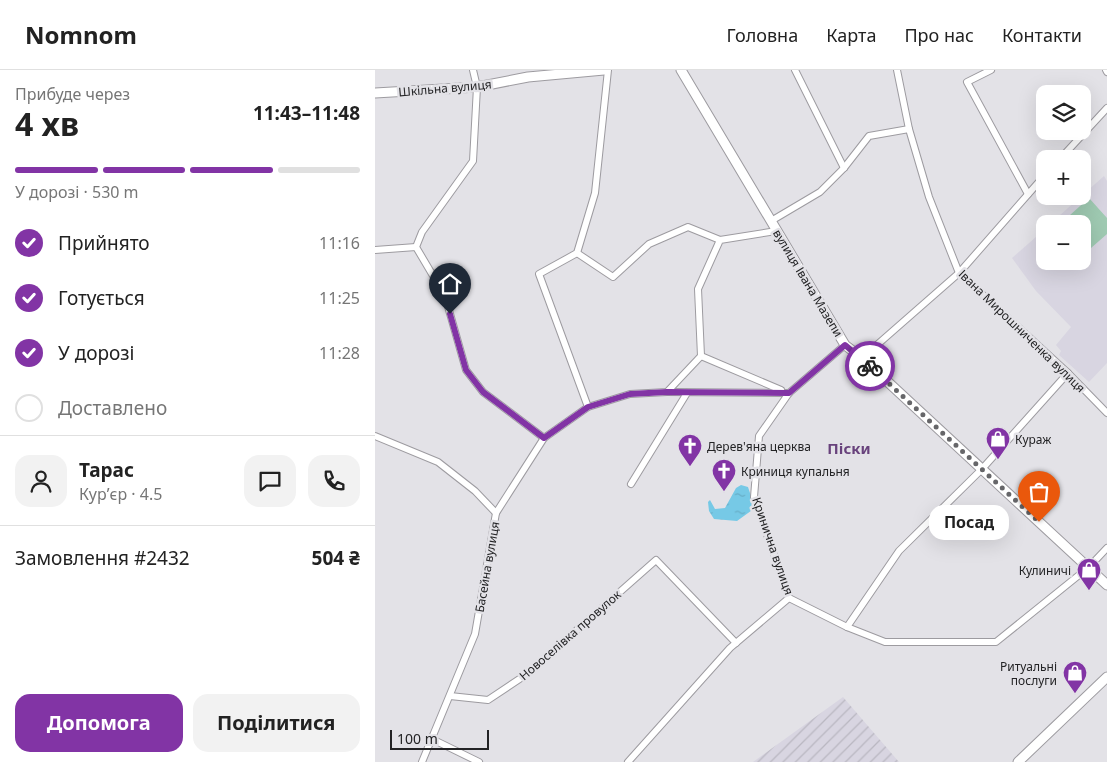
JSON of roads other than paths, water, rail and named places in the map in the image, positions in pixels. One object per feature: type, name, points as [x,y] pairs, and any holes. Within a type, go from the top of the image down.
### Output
[{"type":"street","points":[[416,247],[422,232],[473,162],[477,87],[473,70]]},
{"type":"street","points":[[588,407],[539,274],[577,253],[595,193],[606,70]]},
{"type":"street","name":"Шкільна вулиця","points":[[375,93],[477,87],[528,77],[606,70]]},
{"type":"street","name":"вулиця Івана Мазепи","points":[[681,70],[845,345],[862,358],[1107,585]]},
{"type":"street","points":[[795,70],[844,168]]},
{"type":"street","name":"Івана Мирошниченка вулиця","points":[[897,70],[909,129],[929,197],[959,273],[1068,374],[1107,413]]},
{"type":"street","points":[[991,70],[967,82],[1028,194]]},
{"type":"street","points":[[1068,150],[1107,108]]},
{"type":"street","points":[[771,221],[820,192],[844,168],[869,136],[909,129]]},
{"type":"street","points":[[862,358],[959,273],[1036,185]]},
{"type":"street","points":[[577,253],[613,277],[649,244],[688,228],[720,240],[776,231]]},
{"type":"street","points":[[667,392],[701,356],[698,289],[720,240]]},
{"type":"street","points":[[375,250],[416,247]]},
{"type":"street","points":[[416,247],[445,296],[466,370],[483,392],[544,438]]},
{"type":"street","name":"Кринична вулиця","points":[[845,345],[786,393],[759,436],[754,497],[789,598],[847,628],[885,642],[996,642],[1089,567],[1107,548]]},
{"type":"street","points":[[701,356],[786,393]]},
{"type":"street","points":[[847,628],[899,551],[982,469],[1068,374]]},
{"type":"street","name":"Басейна вулиця","points":[[422,762],[475,634],[496,513],[544,438],[588,407],[630,394],[667,392],[786,393]]},
{"type":"street","points":[[631,484],[687,393]]},
{"type":"street","points":[[375,436],[438,462],[475,491],[496,513]]},
{"type":"street","name":"Новоселівка провулок","points":[[450,696],[488,700],[527,674],[657,560],[736,643]]},
{"type":"street","points":[[628,762],[736,643],[789,598]]},
{"type":"street","points":[[1018,762],[1107,677]]},
{"type":"street","points":[[432,739],[479,762]]},
{"type":"water","points":[[741,485],[748,487],[755,508],[737,521],[714,519],[709,511],[708,502],[710,500],[715,509],[725,508],[736,488]]},
{"type":"place","name":"Кураж","points":[[998,460]]},
{"type":"place","name":"Дерев'яна церква","points":[[690,467]]},
{"type":"place","name":"Криниця купальня","points":[[724,492]]},
{"type":"place","name":"Посад","points":[[1039,522]]},
{"type":"place","name":"Кулиничі","points":[[1089,591]]},
{"type":"place","name":"Ритуальні послуги","points":[[1075,694]]},
{"type":"district","name":"Піски","points":[[849,448]]}]
